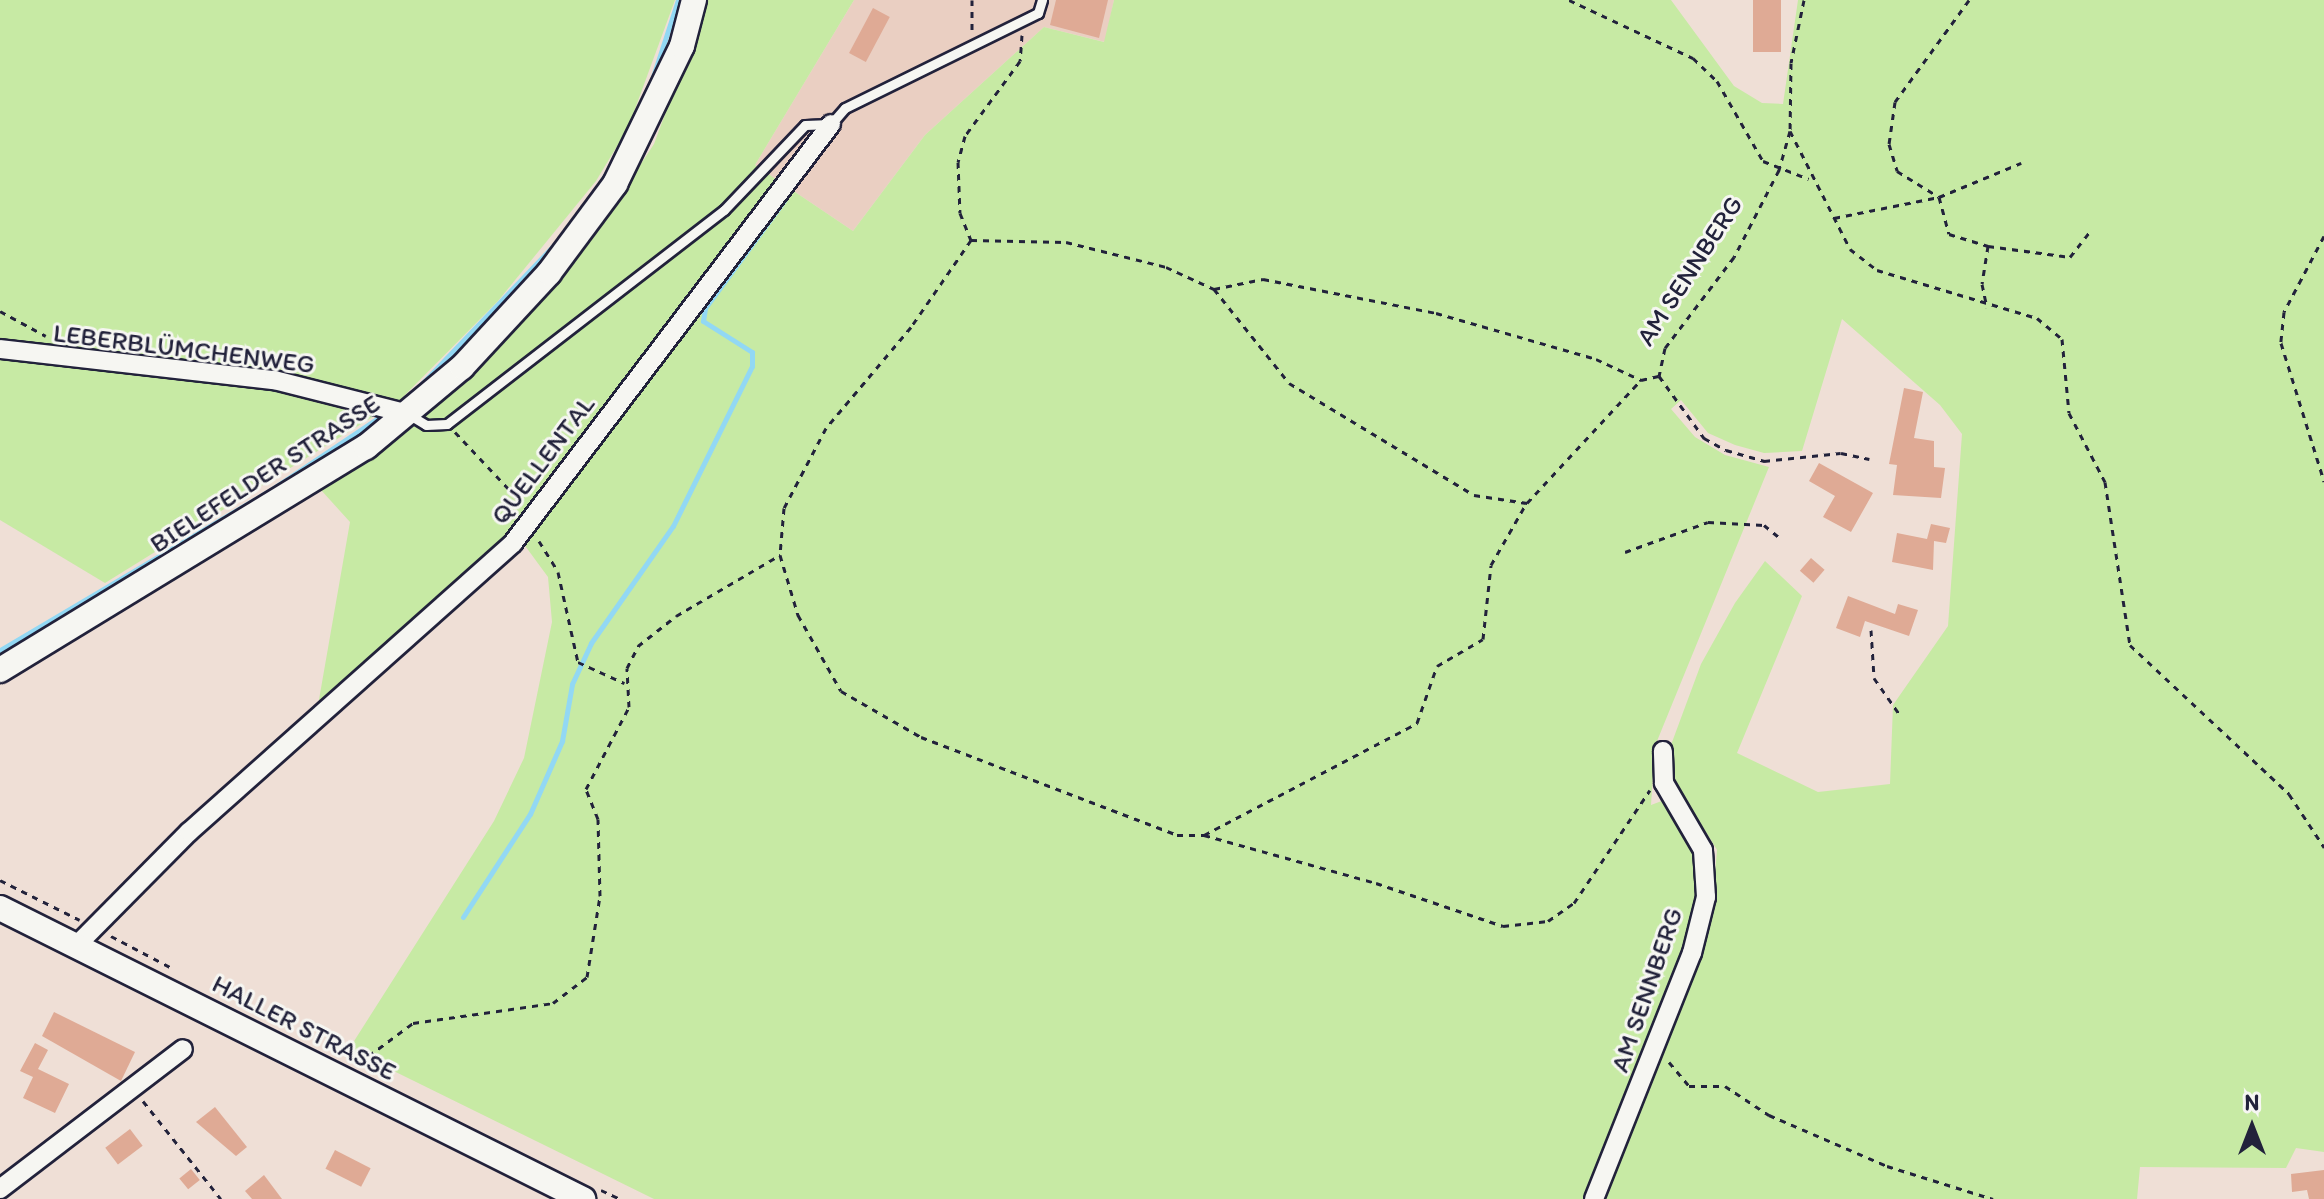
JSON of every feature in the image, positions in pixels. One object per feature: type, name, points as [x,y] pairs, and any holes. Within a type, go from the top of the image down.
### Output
[{"type":"main road","name":"BIELEFELDER STRASSE","points":[[0,670],[256,518],[408,414],[512,315],[599,207],[642,135],[682,46],[694,0]]},
{"type":"main road","name":"HALLER STRASSE","points":[[0,908],[583,1199]]},
{"type":"street","name":"QUELLENTAL","points":[[77,945],[189,832],[473,585],[528,524],[831,124]]},
{"type":"street","name":"LEBERBLÜMCHENWEG","points":[[0,349],[274,380],[408,414]]},
{"type":"street","name":"AM SENNBERG","points":[[1594,1199],[1664,1027],[1702,918],[1706,865],[1664,783],[1663,751]]},
{"type":"street","points":[[0,1189],[183,1049]]},
{"type":"lane","name":"QUELLENTAL","points":[[831,124],[845,108],[1038,13],[1042,0]]},
{"type":"lane","points":[[408,414],[426,425],[447,424],[724,210],[805,125],[831,124]]},
{"type":"path","points":[[972,0],[972,46]]},
{"type":"path","points":[[1569,0],[1693,58],[1717,81],[1763,161],[1779,170],[1811,180]]},
{"type":"path","name":"AM SENNBERG","points":[[1804,0],[1791,63],[1790,131],[1779,170],[1734,257],[1665,348],[1659,376],[1704,438],[1726,450],[1764,461],[1841,453],[1869,459]]},
{"type":"path","points":[[1969,0],[1927,51],[1895,102],[1889,144],[1897,171],[1939,197],[1949,234],[1988,246],[2070,257],[2089,233]]},
{"type":"path","points":[[971,240],[960,213],[958,162],[965,136],[1025,48],[1014,25]]},
{"type":"path","points":[[1790,131],[1811,180],[1850,249],[1877,270],[1987,307],[2037,318],[2062,339],[2065,400],[2105,482],[2135,656],[2200,705],[2289,794],[2324,847]]},
{"type":"path","points":[[1834,218],[1939,197],[2021,163]]},
{"type":"path","points":[[2324,236],[2284,312],[2281,343],[2324,481]]},
{"type":"path","points":[[971,240],[1066,242],[1166,267],[1214,289],[1289,383],[1474,495],[1527,503]]},
{"type":"path","points":[[971,240],[911,327],[826,428],[784,508],[780,555],[798,615],[841,691],[921,737],[1177,835],[1204,835],[1503,926],[1529,927],[1574,903],[1641,797],[1664,783]]},
{"type":"path","points":[[1987,307],[1982,284],[1988,246]]},
{"type":"path","points":[[1214,289],[1263,279],[1436,313],[1596,359],[1641,380]]},
{"type":"path","points":[[0,311],[52,339]]},
{"type":"path","points":[[1204,835],[1417,723],[1437,666],[1483,639],[1491,565],[1527,503],[1641,380],[1659,376]]},
{"type":"path","points":[[447,424],[526,507],[528,524],[558,572],[578,662],[624,683]]},
{"type":"path","points":[[1625,552],[1708,522],[1764,525],[1781,539]]},
{"type":"path","points":[[354,1066],[413,1023],[553,1003],[587,977],[600,896],[598,819],[586,789],[629,707],[624,683],[638,646],[780,555]]},
{"type":"path","points":[[1871,630],[1874,678],[1900,715]]},
{"type":"path","points":[[1664,1027],[1680,1082],[1725,1086],[1769,1115],[1887,1166],[1993,1199]]},
{"type":"path","points":[[133,1089],[221,1199]]},
{"type":"shaded area","points":[[854,0],[1114,0],[1105,42],[1044,27],[925,135],[853,231],[755,165]]},
{"type":"green space","points":[[0,0],[675,0],[628,128],[596,181],[498,301],[400,400],[105,583],[0,520]]},
{"type":"green space","points":[[707,0],[854,0],[755,165],[853,231],[925,135],[1044,27],[1104,42],[1114,0],[1671,0],[1734,86],[1762,103],[1783,104],[1798,0],[2324,0],[2324,1152],[2296,1148],[2286,1168],[2140,1167],[2137,1199],[1606,1199],[1711,920],[1717,850],[1671,775],[1668,753],[1701,664],[1735,603],[1765,561],[1802,596],[1737,753],[1818,792],[1890,784],[1893,705],[1948,626],[1962,434],[1940,405],[1842,319],[1802,451],[1764,453],[1735,445],[1708,433],[1681,400],[1671,409],[1695,437],[1725,455],[1769,467],[1655,746],[1651,805],[1667,799],[1698,853],[1694,933],[1583,1199],[654,1199],[349,1049],[494,821],[524,758],[552,622],[548,577],[523,543],[317,711],[350,522],[321,490],[430,410],[592,238],[654,144]]},
{"type":"building","points":[[1056,0],[1108,0],[1099,38],[1050,25]]},
{"type":"building","points":[[1753,0],[1781,0],[1781,52],[1753,52]]},
{"type":"building","points":[[873,8],[890,17],[866,62],[849,53]]},
{"type":"building","points":[[1904,388],[1923,392],[1914,438],[1934,441],[1934,467],[1945,468],[1941,498],[1893,495],[1897,465],[1889,464]]},
{"type":"building","points":[[1819,463],[1873,493],[1851,532],[1823,517],[1835,496],[1809,481]]},
{"type":"building","points":[[1931,524],[1950,528],[1946,543],[1934,541],[1933,570],[1892,562],[1897,533],[1927,539]]},
{"type":"building","points":[[1811,558],[1825,570],[1813,583],[1800,571]]},
{"type":"building","points":[[1848,596],[1895,614],[1898,604],[1918,610],[1909,636],[1865,621],[1860,637],[1836,628]]},
{"type":"building","points":[[54,1012],[135,1052],[121,1081],[42,1036]]},
{"type":"building","points":[[35,1043],[48,1050],[38,1069],[69,1084],[55,1113],[23,1098],[33,1077],[20,1071]]},
{"type":"building","points":[[215,1107],[247,1147],[236,1156],[196,1122]]},
{"type":"building","points":[[130,1129],[143,1146],[118,1164],[105,1148]]},
{"type":"building","points":[[335,1150],[371,1168],[361,1187],[325,1169]]},
{"type":"building","points":[[191,1169],[200,1180],[188,1189],[179,1178]]},
{"type":"building","points":[[2324,1170],[2324,1199],[2309,1199],[2307,1190],[2292,1192],[2291,1174]]},
{"type":"building","points":[[264,1175],[282,1199],[252,1199],[245,1191]]},
{"type":"waterway","points":[[651,83],[678,0]]},
{"type":"waterway","points":[[594,193],[612,164]]},
{"type":"waterway","points":[[463,917],[530,814],[562,741],[572,684],[591,643],[673,526],[752,366],[752,352],[703,321],[705,308],[785,199]]},
{"type":"waterway","points":[[415,391],[560,239]]},
{"type":"waterway","points":[[0,650],[266,493],[384,414]]}]
